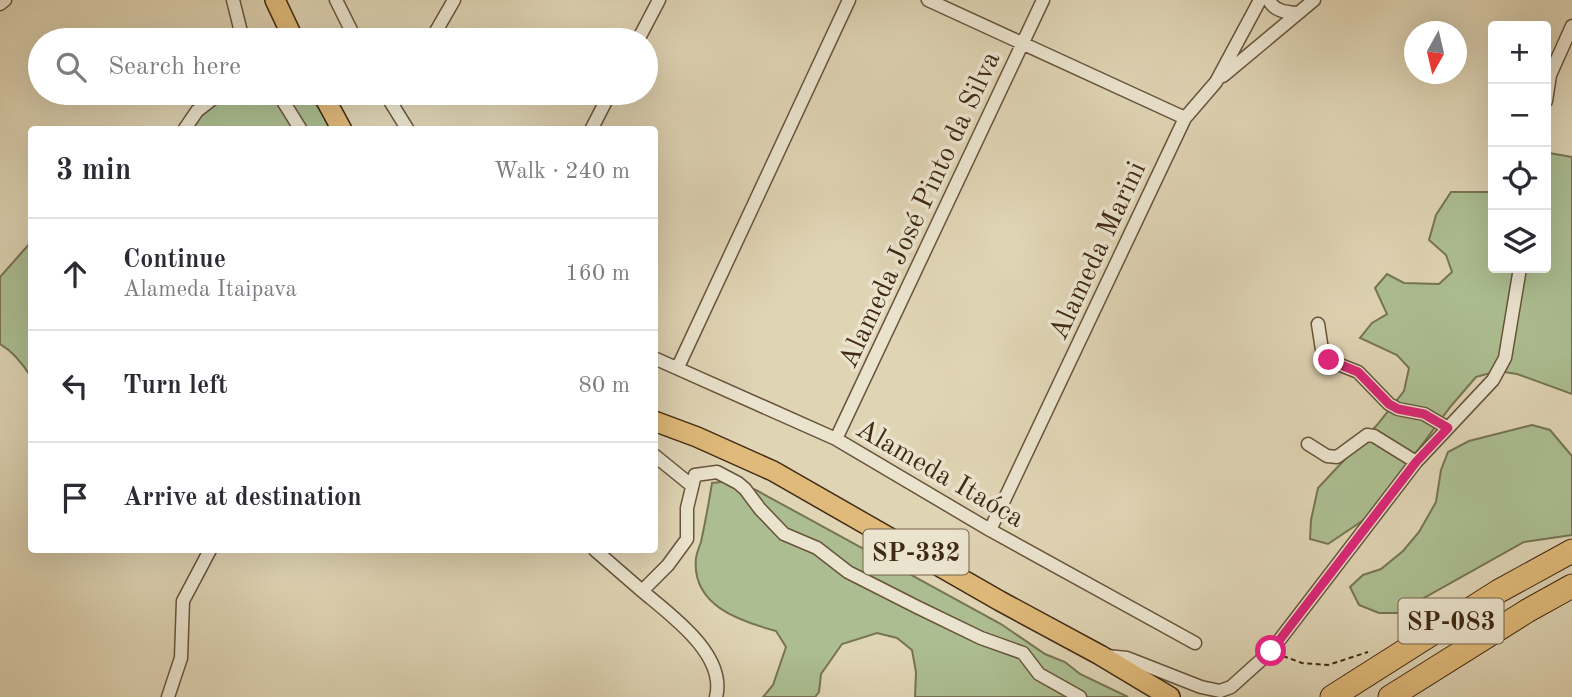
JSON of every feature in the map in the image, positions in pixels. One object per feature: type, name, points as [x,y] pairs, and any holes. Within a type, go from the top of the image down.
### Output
[{"type":"highway","name":"SP-083","points":[[1332,697],[1499,591],[1572,551]]},
{"type":"highway","name":"SP-083","points":[[1390,697],[1572,586]]},
{"type":"main road","points":[[275,0],[288,28]]},
{"type":"main road","points":[[328,105],[340,126]]},
{"type":"main road","name":"SP-332","points":[[658,422],[773,471],[1170,697]]},
{"type":"street","points":[[0,4],[5,0]]},
{"type":"street","points":[[233,0],[240,28]]},
{"type":"street","points":[[336,0],[350,28]]},
{"type":"street","points":[[438,28],[454,0]]},
{"type":"street","points":[[644,28],[659,0]]},
{"type":"street","points":[[678,368],[849,0]]},
{"type":"street","points":[[928,0],[1185,118]]},
{"type":"street","name":"Alameda José Pinto da Silva","points":[[836,439],[1044,0]]},
{"type":"street","points":[[1247,0],[1251,16]]},
{"type":"street","name":"Alameda Marini","points":[[990,530],[1185,118],[1216,82],[1260,0]]},
{"type":"street","points":[[1269,0],[1271,5],[1282,11],[1296,13]]},
{"type":"street","points":[[1216,82],[1314,0]]},
{"type":"street","points":[[1549,84],[1572,26]]},
{"type":"street","points":[[187,126],[204,105]]},
{"type":"street","points":[[285,105],[299,126]]},
{"type":"street","points":[[394,105],[406,126]]},
{"type":"street","points":[[593,126],[604,105]]},
{"type":"street","points":[[1100,655],[1127,658],[1201,687],[1220,691],[1231,687],[1271,651],[1416,462],[1493,380],[1505,358],[1519,273]]},
{"type":"street","points":[[1318,324],[1325,359],[1358,372],[1389,404],[1398,409],[1424,414],[1448,428]]},
{"type":"street","name":"Alameda Itaóca","points":[[658,360],[836,439],[990,530],[1195,643]]},
{"type":"street","points":[[1308,444],[1337,457],[1362,437],[1374,436],[1416,462]]},
{"type":"street","points":[[658,458],[691,485]]},
{"type":"street","points":[[642,591],[668,565],[687,539],[687,508],[695,475],[717,472],[745,489],[784,534],[817,548],[848,572],[917,607],[981,638],[1023,653],[1039,674],[1080,697]]},
{"type":"street","points":[[167,697],[181,658],[183,601],[208,553]]},
{"type":"street","points":[[598,553],[682,624],[709,658],[719,685],[716,697]]},
{"type":"path","points":[[1271,651],[1303,663],[1328,665],[1364,652],[1376,651]]},
{"type":"green space","points":[[205,105],[316,105],[331,126],[180,126]]},
{"type":"green space","points":[[1551,153],[1572,157],[1572,394],[1517,374],[1498,371],[1476,377],[1368,517],[1328,544],[1310,539],[1318,488],[1377,425],[1404,391],[1409,368],[1397,355],[1360,338],[1372,323],[1387,314],[1375,288],[1387,274],[1404,283],[1439,284],[1452,272],[1446,255],[1429,240],[1436,215],[1451,192],[1488,192],[1488,273],[1551,273]]},
{"type":"green space","points":[[28,245],[28,373],[18,359],[0,344],[0,277]]},
{"type":"green space","points":[[1532,425],[1550,430],[1572,456],[1572,535],[1524,542],[1397,613],[1379,613],[1359,605],[1350,587],[1363,575],[1381,569],[1403,551],[1419,532],[1436,502],[1441,470],[1448,452],[1469,441]]},
{"type":"green space","points":[[731,481],[756,490],[1001,624],[1045,654],[1065,662],[1080,674],[1128,697],[915,697],[916,672],[912,650],[897,638],[877,633],[842,644],[821,674],[819,692],[815,697],[763,697],[773,685],[786,647],[776,631],[747,622],[720,608],[701,588],[696,574],[696,558],[712,483]]},
{"type":"route","points":[[1271,651],[1416,462],[1448,428],[1424,414],[1398,409],[1389,404],[1358,372],[1329,360]]}]
